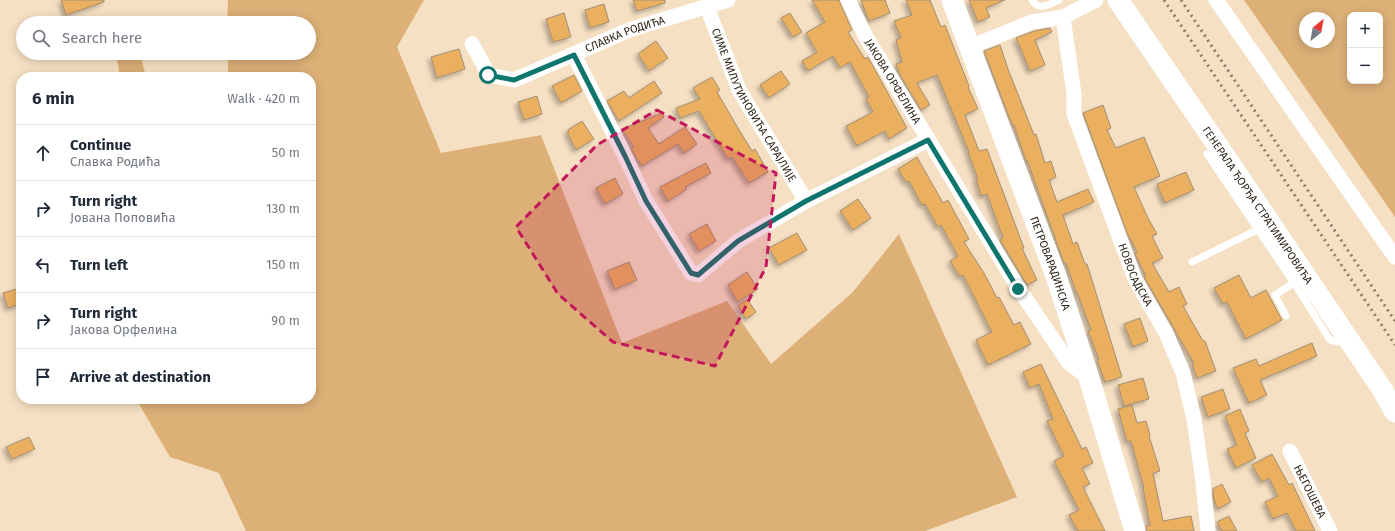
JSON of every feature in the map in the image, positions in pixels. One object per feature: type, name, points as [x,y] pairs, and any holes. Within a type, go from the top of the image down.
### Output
[{"type":"street","name":"СЛАВКА РОДИЋА","points":[[472,44],[488,75],[514,80],[630,30],[728,0]]},
{"type":"street","name":"ЈАКОВА ОРФЕЛИНА","points":[[848,0],[865,35],[1018,289],[1069,362],[1089,378]]},
{"type":"street","name":"ПЕТРОВАРАДИНСКА","points":[[952,0],[1056,276],[1089,378],[1135,531]]},
{"type":"street","name":"ГЕНЕРАЛА ЂОРЂА СТРАТИМИРОВИЋА","points":[[1118,0],[1264,226],[1300,279],[1346,336],[1382,389],[1395,412]]},
{"type":"street","points":[[1216,0],[1395,257]]},
{"type":"street","points":[[970,47],[1032,22],[1063,16],[1087,2]]},
{"type":"street","name":"СИМЕ МИЛУТИНОВИЋА САРАЈЛИЈЕ","points":[[707,7],[739,90],[806,201]]},
{"type":"street","name":"НОВОСАДСКА","points":[[1063,16],[1074,94],[1074,114],[1135,279],[1166,333],[1183,373],[1194,419],[1208,531]]},
{"type":"street","points":[[574,55],[646,201],[691,273],[698,275],[738,241],[806,201],[928,140]]},
{"type":"street","name":"ЊЕГОШЕВА","points":[[1290,451],[1330,531]]},
{"type":"lane","points":[[1032,0],[1038,7],[1042,7],[1059,0]]},
{"type":"lane","points":[[1192,262],[1264,226],[1207,154]]},
{"type":"lane","points":[[1286,316],[1275,295],[1300,279]]},
{"type":"highlighted area","points":[[657,110],[776,173],[766,267],[715,366],[613,342],[558,294],[516,227],[597,145]]},
{"type":"shaded area","points":[[228,0],[424,0],[397,47],[441,153],[541,135],[622,343],[727,301],[771,364],[853,292],[899,234],[1017,497],[925,531],[246,531],[219,473],[170,457],[139,404],[316,404],[316,72],[228,72],[228,60],[316,60],[316,16],[227,16]]},
{"type":"shaded area","points":[[1244,0],[1395,0],[1395,217]]},
{"type":"shaded area","points":[[117,60],[142,60],[145,72],[119,72]]},
{"type":"building","points":[[61,0],[104,0],[104,2],[66,15]]},
{"type":"building","points":[[633,0],[665,0],[665,3],[637,11]]},
{"type":"building","points":[[812,0],[839,0],[852,30],[848,32],[865,59],[868,57],[907,128],[889,139],[885,131],[857,146],[846,126],[873,112],[866,99],[869,97],[850,62],[840,68],[833,56],[808,71],[802,61],[817,52],[806,33],[825,22]]},
{"type":"building","points":[[861,0],[885,0],[890,13],[869,21]]},
{"type":"building","points":[[906,0],[930,0],[941,27],[945,25],[969,86],[968,87],[978,109],[965,115],[979,151],[987,149],[1024,248],[1022,248],[1037,280],[1027,285],[1000,240],[1003,238],[987,194],[981,196],[976,179],[978,179],[969,152],[937,75],[917,83],[930,105],[921,110],[901,77],[896,64],[902,62],[896,40],[901,38],[894,21],[912,15]]},
{"type":"building","points":[[969,0],[1005,0],[986,8],[990,17],[978,22]]},
{"type":"building","points":[[604,4],[609,22],[590,28],[585,10]]},
{"type":"building","points":[[564,13],[571,37],[553,42],[546,19]]},
{"type":"building","points":[[790,13],[802,32],[793,37],[781,18]]},
{"type":"building","points":[[1050,28],[1052,32],[1035,40],[1045,65],[1030,71],[1016,38],[1034,31]]},
{"type":"building","points":[[656,41],[668,58],[649,71],[638,54]]},
{"type":"building","points":[[1000,45],[1034,135],[1036,134],[1045,163],[1051,161],[1056,177],[1049,180],[1057,202],[1088,189],[1094,202],[1063,215],[1073,244],[1077,242],[1085,264],[1087,264],[1122,377],[1105,382],[1097,360],[1099,359],[1088,331],[1091,330],[1066,263],[1064,263],[1014,125],[1012,125],[984,51]]},
{"type":"building","points":[[459,49],[465,69],[437,78],[431,57]]},
{"type":"building","points":[[781,71],[790,84],[769,98],[760,85]]},
{"type":"building","points":[[574,75],[582,91],[561,103],[552,86]]},
{"type":"building","points":[[712,77],[720,90],[717,92],[735,123],[752,151],[755,149],[768,172],[749,183],[732,157],[728,159],[699,111],[680,118],[676,108],[700,99],[693,88]]},
{"type":"building","points":[[654,81],[662,93],[619,121],[607,101],[624,91],[629,98]]},
{"type":"building","points":[[537,96],[542,114],[524,120],[518,102]]},
{"type":"building","points":[[1103,105],[1111,128],[1107,130],[1116,148],[1144,137],[1160,176],[1134,187],[1157,234],[1152,236],[1163,258],[1152,263],[1169,292],[1179,287],[1187,304],[1183,306],[1203,341],[1205,341],[1216,371],[1197,378],[1192,364],[1194,363],[1144,277],[1146,276],[1135,254],[1137,252],[1127,233],[1083,113]]},
{"type":"building","points":[[662,113],[664,117],[648,128],[659,144],[685,127],[697,144],[684,153],[678,144],[642,166],[631,149],[634,147],[622,129]]},
{"type":"building","points":[[582,121],[594,139],[576,150],[568,134],[568,130]]},
{"type":"building","points":[[917,157],[943,203],[948,200],[969,239],[964,242],[984,273],[997,298],[999,297],[1014,325],[1020,322],[1031,344],[988,365],[976,340],[992,332],[963,275],[960,277],[950,261],[958,256],[941,225],[938,227],[925,204],[922,205],[909,181],[906,182],[898,169]]},
{"type":"building","points":[[706,163],[711,173],[685,187],[687,189],[668,201],[660,187]]},
{"type":"building","points":[[1186,172],[1194,190],[1165,203],[1157,184]]},
{"type":"building","points":[[615,178],[623,194],[605,204],[596,188]]},
{"type":"building","points":[[858,199],[871,218],[853,230],[840,211]]},
{"type":"building","points":[[707,224],[716,241],[699,251],[689,234]]},
{"type":"building","points":[[797,233],[807,250],[779,265],[769,248]]},
{"type":"building","points":[[629,262],[637,280],[615,289],[607,271]]},
{"type":"building","points":[[747,272],[758,289],[738,302],[728,285]]},
{"type":"building","points":[[1239,275],[1251,298],[1266,290],[1282,320],[1246,339],[1227,302],[1223,304],[1214,288]]},
{"type":"building","points":[[16,289],[16,306],[8,308],[3,293]]},
{"type":"building","points":[[747,299],[756,312],[746,319],[738,306]]},
{"type":"building","points":[[1140,318],[1148,341],[1133,347],[1124,324]]},
{"type":"building","points":[[1312,343],[1317,356],[1260,380],[1267,395],[1249,403],[1233,368],[1256,359],[1259,366]]},
{"type":"building","points":[[1041,364],[1082,449],[1086,447],[1093,463],[1082,468],[1090,484],[1083,487],[1105,531],[1078,531],[1069,515],[1079,510],[1054,461],[1064,456],[1047,421],[1053,419],[1039,384],[1030,388],[1023,372]]},
{"type":"building","points":[[1143,378],[1149,399],[1124,406],[1118,385]]},
{"type":"building","points":[[1223,389],[1230,409],[1208,417],[1201,397]]},
{"type":"building","points":[[1132,405],[1137,423],[1146,421],[1160,471],[1153,473],[1163,521],[1191,516],[1194,531],[1147,531],[1146,526],[1150,525],[1144,488],[1131,441],[1127,442],[1118,409]]},
{"type":"building","points":[[1240,409],[1249,431],[1245,433],[1256,458],[1236,468],[1227,449],[1237,445],[1225,416]]},
{"type":"building","points":[[29,437],[35,449],[12,459],[6,447]]},
{"type":"building","points":[[1272,454],[1289,485],[1292,483],[1315,531],[1296,531],[1287,513],[1273,519],[1265,502],[1278,496],[1269,478],[1262,482],[1252,465]]},
{"type":"building","points":[[1222,484],[1231,502],[1218,509],[1214,500],[1213,489]]},
{"type":"building","points":[[1229,516],[1237,531],[1222,531],[1217,522]]},
{"type":"railway","points":[[1164,0],[1395,345]]},
{"type":"railway","points":[[1181,0],[1395,321]]},
{"type":"route","points":[[488,75],[514,80],[574,55],[646,201],[691,273],[698,275],[738,241],[806,201],[928,140],[1018,289]]}]
